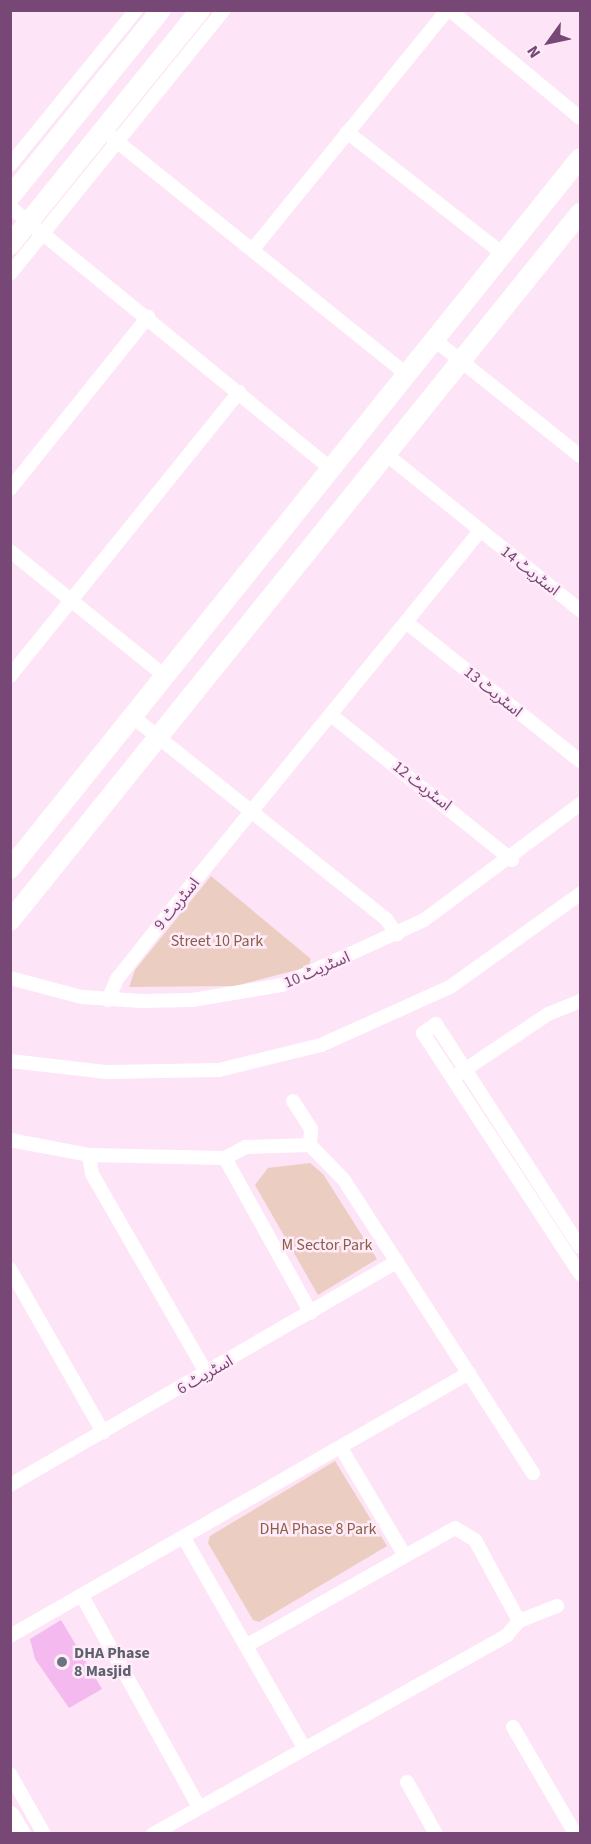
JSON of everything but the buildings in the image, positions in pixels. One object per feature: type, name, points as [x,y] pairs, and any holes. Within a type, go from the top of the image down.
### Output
[{"type":"street","points":[[10,165],[136,10]]},
{"type":"street","points":[[10,197],[161,10]]},
{"type":"street","points":[[111,136],[200,10]]},
{"type":"street","points":[[10,274],[36,228],[111,136],[224,10]]},
{"type":"street","points":[[253,249],[448,10],[580,118]]},
{"type":"street","points":[[347,132],[502,254]]},
{"type":"street","points":[[111,136],[408,375]]},
{"type":"street","points":[[10,869],[436,341],[502,254],[580,158]]},
{"type":"street","points":[[10,207],[148,317],[332,470]]},
{"type":"street","points":[[10,921],[580,213]]},
{"type":"street","points":[[10,245],[36,228]]},
{"type":"street","points":[[10,489],[148,317]]},
{"type":"street","points":[[436,341],[580,456]]},
{"type":"street","points":[[10,676],[239,392]]},
{"type":"street","name":"اسٹریٹ 14","points":[[387,455],[580,610]]},
{"type":"street","name":"اسٹریٹ 9","points":[[108,1000],[117,979],[480,531]]},
{"type":"street","points":[[10,550],[165,676]]},
{"type":"street","name":"اسٹریٹ 13","points":[[406,622],[580,761]]},
{"type":"street","name":"اسٹریٹ 12","points":[[331,715],[512,860]]},
{"type":"street","points":[[133,717],[386,919],[397,934]]},
{"type":"street","name":"اسٹریٹ 10","points":[[10,978],[108,1000],[192,1000],[254,993],[317,972],[397,934],[512,860],[580,804]]},
{"type":"street","points":[[10,1061],[107,1072],[219,1070],[321,1045],[450,987],[580,894]]},
{"type":"street","points":[[453,1077],[548,1014],[580,1001]]},
{"type":"street","points":[[580,1247],[436,1024],[423,1033],[580,1274]]},
{"type":"street","points":[[292,1101],[311,1129],[310,1145]]},
{"type":"street","points":[[10,1140],[89,1155],[225,1158],[246,1147],[310,1145],[344,1180],[533,1473]]},
{"type":"street","points":[[89,1155],[92,1174],[207,1374]]},
{"type":"street","points":[[225,1158],[311,1313]]},
{"type":"street","name":"اسٹریٹ 6","points":[[10,1485],[207,1374],[397,1262]]},
{"type":"street","points":[[10,1269],[103,1432]]},
{"type":"street","points":[[10,1636],[469,1373]]},
{"type":"street","points":[[341,1448],[404,1554]]},
{"type":"street","points":[[247,1645],[443,1533],[466,1532],[519,1621]]},
{"type":"street","points":[[184,1538],[247,1645],[304,1749]]},
{"type":"street","points":[[82,1596],[199,1807]]},
{"type":"street","points":[[153,1833],[507,1635],[519,1621],[557,1606]]},
{"type":"street","points":[[513,1727],[575,1831]]},
{"type":"street","points":[[10,1774],[44,1833]]},
{"type":"street","points":[[406,1782],[436,1833]]},
{"type":"street","points":[[10,1816],[21,1833]]},
{"type":"green space","name":"Street 10 Park","points":[[211,876],[311,959],[308,967],[235,986],[129,987],[135,970]]},
{"type":"green space","name":"M Sector Park","points":[[310,1163],[323,1174],[377,1259],[318,1295],[255,1185],[268,1168]]},
{"type":"green space","name":"DHA Phase 8 Park","points":[[335,1461],[387,1546],[259,1622],[253,1620],[208,1543],[210,1536]]},
{"type":"place","name":"DHA Phase 8 Masjid","points":[[62,1662]]}]
